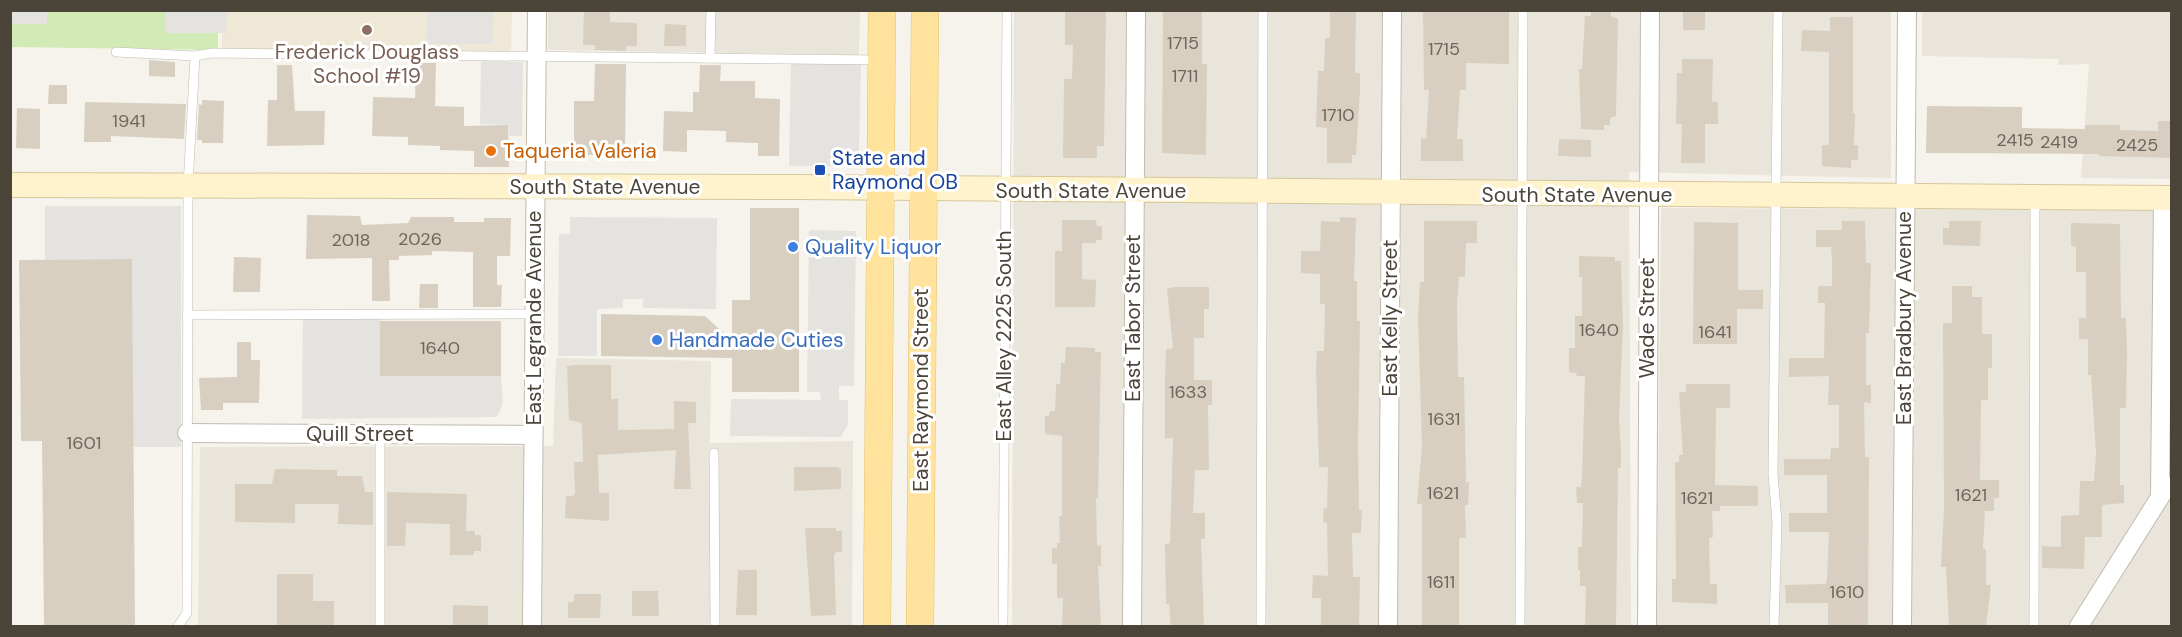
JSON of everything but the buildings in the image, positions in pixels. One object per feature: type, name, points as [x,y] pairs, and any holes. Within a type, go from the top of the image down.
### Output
[{"type":"main road","name":"East Raymond Street","points":[[877,627],[882,10]]},
{"type":"main road","name":"East Raymond Street","points":[[920,627],[925,10]]},
{"type":"street","name":"East Legrande Avenue","points":[[532,627],[537,10]]},
{"type":"street","name":"East Tabor Street","points":[[1132,627],[1136,10]]},
{"type":"street","name":"East Kelly Street","points":[[1388,627],[1392,10]]},
{"type":"street","name":"Wade Street","points":[[1647,627],[1650,10]]},
{"type":"street","name":"East Bradbury Avenue","points":[[1902,627],[1907,10]]},
{"type":"street","name":"South State Avenue","points":[[10,185],[880,188],[2167,198]]},
{"type":"street","points":[[2160,496],[2167,198]]},
{"type":"street","name":"Quill Street","points":[[187,433],[533,435]]},
{"type":"street","points":[[2079,627],[2172,478]]},
{"type":"lane","points":[[710,58],[711,10]]},
{"type":"lane","name":"East Alley 2225 South","points":[[1003,627],[1007,10]]},
{"type":"lane","points":[[1261,627],[1263,10]]},
{"type":"lane","points":[[1520,627],[1523,10]]},
{"type":"lane","points":[[1774,627],[1778,10]]},
{"type":"lane","points":[[116,52],[195,56],[212,53],[881,60]]},
{"type":"lane","points":[[178,627],[187,613],[188,186],[195,56]]},
{"type":"lane","points":[[2034,627],[2035,197]]},
{"type":"lane","points":[[187,315],[535,314]]},
{"type":"lane","points":[[380,434],[380,627]]},
{"type":"lane","points":[[714,453],[715,627]]},
{"type":"shaded area","points":[[10,11],[47,11],[47,24],[11,24]]},
{"type":"shaded area","points":[[166,11],[227,11],[226,33],[166,33]]},
{"type":"shaded area","name":"Frederick Douglass School #19","points":[[222,11],[512,11],[511,53],[222,50]]},
{"type":"shaded area","points":[[427,11],[494,11],[493,44],[426,44]]},
{"type":"shaded area","points":[[548,11],[860,11],[859,55],[548,50]]},
{"type":"shaded area","points":[[1014,11],[1891,11],[1891,178],[1629,172],[1631,626],[1012,626]]},
{"type":"shaded area","points":[[1922,11],[2171,11],[2171,179],[2081,178],[2089,64],[2058,65],[2059,59],[1922,56]]},
{"type":"shaded area","points":[[481,61],[523,62],[522,136],[509,136],[508,125],[480,124]]},
{"type":"shaded area","points":[[791,61],[861,62],[859,152],[847,166],[789,166]]},
{"type":"shaded area","points":[[45,206],[181,206],[181,447],[133,447],[132,259],[45,260]]},
{"type":"shaded area","points":[[1661,208],[2171,210],[2171,626],[1657,626]]},
{"type":"shaded area","points":[[570,217],[717,218],[716,309],[643,308],[643,299],[623,299],[623,308],[597,309],[597,356],[558,356],[559,234],[570,234]]},
{"type":"shaded area","points":[[809,230],[856,231],[854,386],[839,386],[839,400],[848,400],[848,424],[841,437],[730,436],[731,399],[821,400],[820,392],[807,392]]},
{"type":"shaded area","points":[[303,310],[381,310],[380,375],[501,376],[503,403],[497,417],[302,419]]},
{"type":"shaded area","points":[[556,358],[711,361],[710,443],[853,441],[852,626],[198,626],[200,447],[553,446]]},
{"type":"green space","points":[[11,11],[218,11],[218,50],[11,47]]},
{"type":"place","name":"Frederick Douglass School #19","points":[[367,30]]},
{"type":"place","name":"Taqueria Valeria","points":[[491,151]]},
{"type":"place","name":"State and Raymond OB","points":[[820,170]]},
{"type":"place","name":"Quality Liquor","points":[[793,247]]},
{"type":"place","name":"Handmade Cuties","points":[[657,340]]}]
